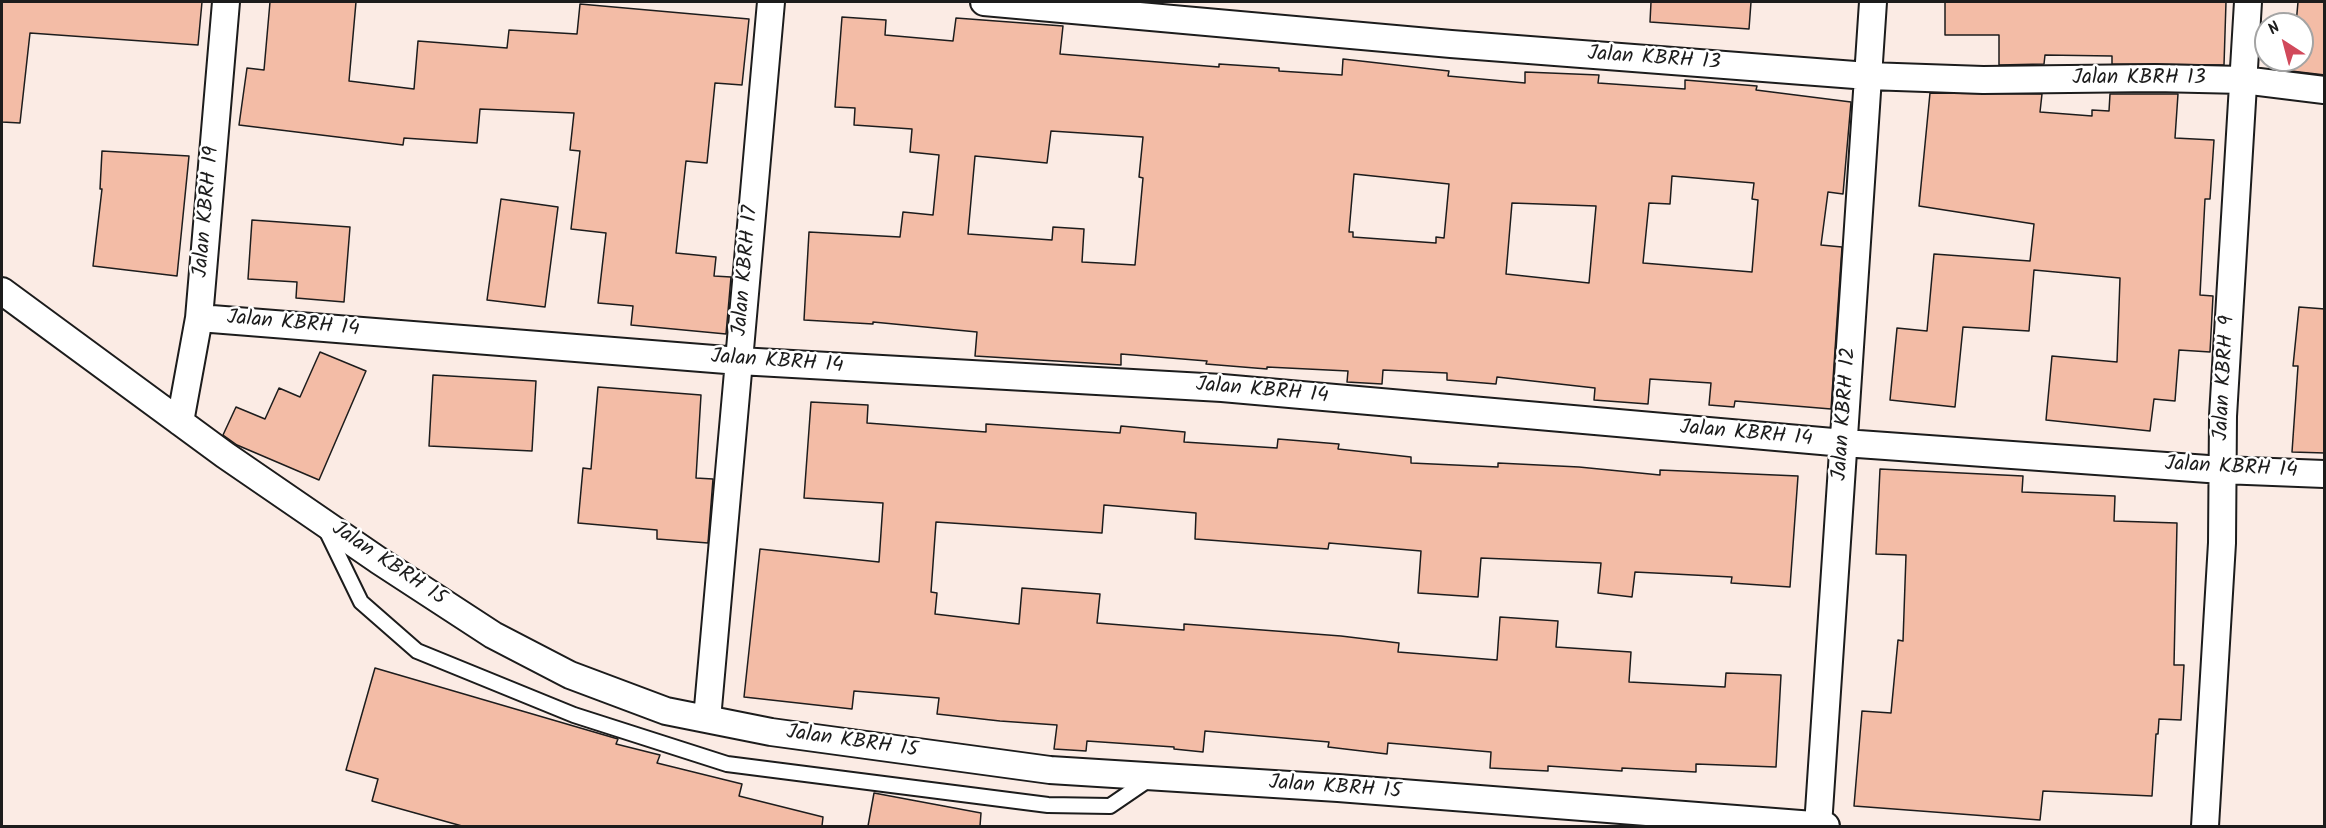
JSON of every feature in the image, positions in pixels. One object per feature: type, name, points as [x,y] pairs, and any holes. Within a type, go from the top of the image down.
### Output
[{"type":"street","name":"Jalan KBRH 19","points":[[180,422],[200,318],[226,2]]},
{"type":"street","name":"Jalan KBRH 17","points":[[707,719],[771,2]]},
{"type":"street","name":"Jalan KBRH 13","points":[[984,2],[1451,44],[1868,76],[1983,80],[2155,78],[2243,80],[2325,90]]},
{"type":"street","name":"Jalan KBRH 12","points":[[1818,826],[1873,2]]},
{"type":"street","name":"Jalan KBRH 9","points":[[2205,826],[2222,543],[2223,416],[2248,2]]},
{"type":"street","name":"Jalan KBRH 15","points":[[2,291],[180,422],[492,635],[570,675],[666,711],[771,732],[1038,769],[1385,792],[1826,826]]},
{"type":"street","name":"Jalan KBRH 14","points":[[200,318],[739,361],[1222,388],[1844,443],[2222,470],[2325,474]]},
{"type":"lane","points":[[322,521],[361,602],[417,651],[574,715],[728,764],[1048,805],[1110,806],[1153,777]]},
{"type":"building","points":[[2,2],[202,2],[198,45],[30,33],[20,123],[2,122]]},
{"type":"building","points":[[270,2],[356,2],[349,81],[414,89],[418,41],[507,48],[509,30],[577,34],[580,4],[749,19],[742,85],[715,83],[707,163],[686,161],[676,253],[716,257],[714,276],[731,277],[726,334],[631,325],[633,306],[598,303],[606,233],[571,229],[580,151],[570,150],[574,113],[480,109],[477,143],[404,138],[403,145],[239,125],[247,68],[264,70]]},
{"type":"building","points":[[1651,2],[1751,2],[1749,29],[1650,22]]},
{"type":"building","points":[[1945,2],[2226,2],[2224,65],[2112,64],[2112,56],[2045,55],[2044,64],[1999,65],[1999,35],[1945,35]]},
{"type":"building","points":[[2298,2],[2325,2],[2325,75],[2300,72],[2314,72],[2314,12],[2297,12]]},
{"type":"building","points":[[842,17],[886,20],[885,35],[953,41],[956,18],[1063,26],[1060,54],[1219,67],[1219,64],[1279,68],[1279,71],[1342,75],[1343,59],[1449,71],[1448,76],[1525,83],[1525,72],[1599,75],[1598,83],[1685,89],[1685,80],[1757,86],[1756,90],[1851,102],[1843,194],[1828,192],[1821,245],[1842,247],[1831,409],[1735,401],[1734,407],[1709,405],[1711,383],[1650,379],[1648,404],[1594,400],[1595,388],[1497,377],[1496,384],[1447,380],[1447,373],[1383,370],[1382,384],[1347,382],[1348,371],[1267,367],[1267,369],[1206,364],[1207,361],[1121,354],[1121,365],[975,356],[977,332],[873,322],[873,324],[804,320],[809,232],[900,237],[903,212],[933,215],[939,155],[910,152],[912,129],[854,125],[855,108],[835,107]],"holes":[[[1051,131],[1143,137],[1139,177],[1143,178],[1135,265],[1082,262],[1084,229],[1053,227],[1052,240],[968,234],[975,156],[1047,163]],[[1354,174],[1449,184],[1444,238],[1436,237],[1436,243],[1353,237],[1353,232],[1349,232]],[[1672,176],[1754,183],[1752,199],[1758,200],[1752,272],[1643,263],[1649,203],[1670,204]],[[1512,203],[1596,206],[1589,283],[1506,274]]]},
{"type":"building","points":[[1930,93],[2042,94],[2040,112],[2092,116],[2092,110],[2109,111],[2110,94],[2178,94],[2175,138],[2214,140],[2210,199],[2205,199],[2200,295],[2213,296],[2210,352],[2179,350],[2175,401],[2154,399],[2150,431],[2046,420],[2052,356],[2117,362],[2120,278],[2034,270],[2029,331],[1963,327],[1955,407],[1890,400],[1897,328],[1927,331],[1934,254],[2030,261],[2034,224],[1919,206]]},
{"type":"building","points":[[102,151],[189,156],[177,276],[93,266],[102,189],[100,189]]},
{"type":"building","points":[[501,199],[558,207],[545,307],[487,300]]},
{"type":"building","points":[[252,220],[350,227],[344,302],[296,298],[297,282],[248,279]]},
{"type":"building","points":[[2299,307],[2325,309],[2325,453],[2292,452],[2298,366],[2293,366]]},
{"type":"building","points":[[320,352],[366,371],[319,480],[237,445],[223,435],[236,407],[265,419],[279,388],[300,397]]},
{"type":"building","points":[[433,375],[536,381],[532,451],[429,446]]},
{"type":"building","points":[[598,387],[701,395],[696,478],[713,479],[708,543],[657,539],[657,530],[578,523],[583,468],[591,469]]},
{"type":"building","points":[[811,402],[868,405],[867,423],[986,432],[986,424],[1120,433],[1121,426],[1185,432],[1184,442],[1277,448],[1278,439],[1339,444],[1338,449],[1411,457],[1411,463],[1498,467],[1498,463],[1579,467],[1660,475],[1660,470],[1798,476],[1790,587],[1731,583],[1732,577],[1635,572],[1632,597],[1598,593],[1601,563],[1481,558],[1478,597],[1418,593],[1421,551],[1329,543],[1328,549],[1195,539],[1196,513],[1104,505],[1102,533],[936,522],[931,592],[937,593],[935,614],[1019,624],[1022,588],[1100,594],[1097,623],[1184,630],[1184,624],[1341,636],[1399,643],[1398,652],[1497,660],[1500,617],[1558,621],[1556,647],[1631,652],[1629,682],[1725,687],[1726,673],[1781,675],[1776,767],[1696,764],[1696,772],[1622,768],[1622,771],[1548,766],[1548,771],[1490,768],[1491,752],[1388,743],[1387,754],[1328,747],[1329,742],[1205,731],[1203,752],[1174,749],[1174,747],[1087,741],[1086,751],[1054,749],[1057,725],[937,714],[939,698],[854,691],[852,709],[744,697],[760,549],[879,562],[883,503],[804,498]]},
{"type":"building","points":[[1880,469],[2023,476],[2022,492],[2115,496],[2114,521],[2177,523],[2174,665],[2184,665],[2181,720],[2159,719],[2152,796],[2043,791],[2040,820],[1854,806],[1862,711],[1891,713],[1898,640],[1903,641],[1906,555],[1876,554]]},
{"type":"building","points":[[375,668],[618,739],[616,744],[660,755],[657,763],[742,784],[739,796],[823,817],[822,826],[462,826],[372,801],[378,779],[346,770]]},
{"type":"building","points":[[874,793],[981,813],[980,826],[868,826]]}]
